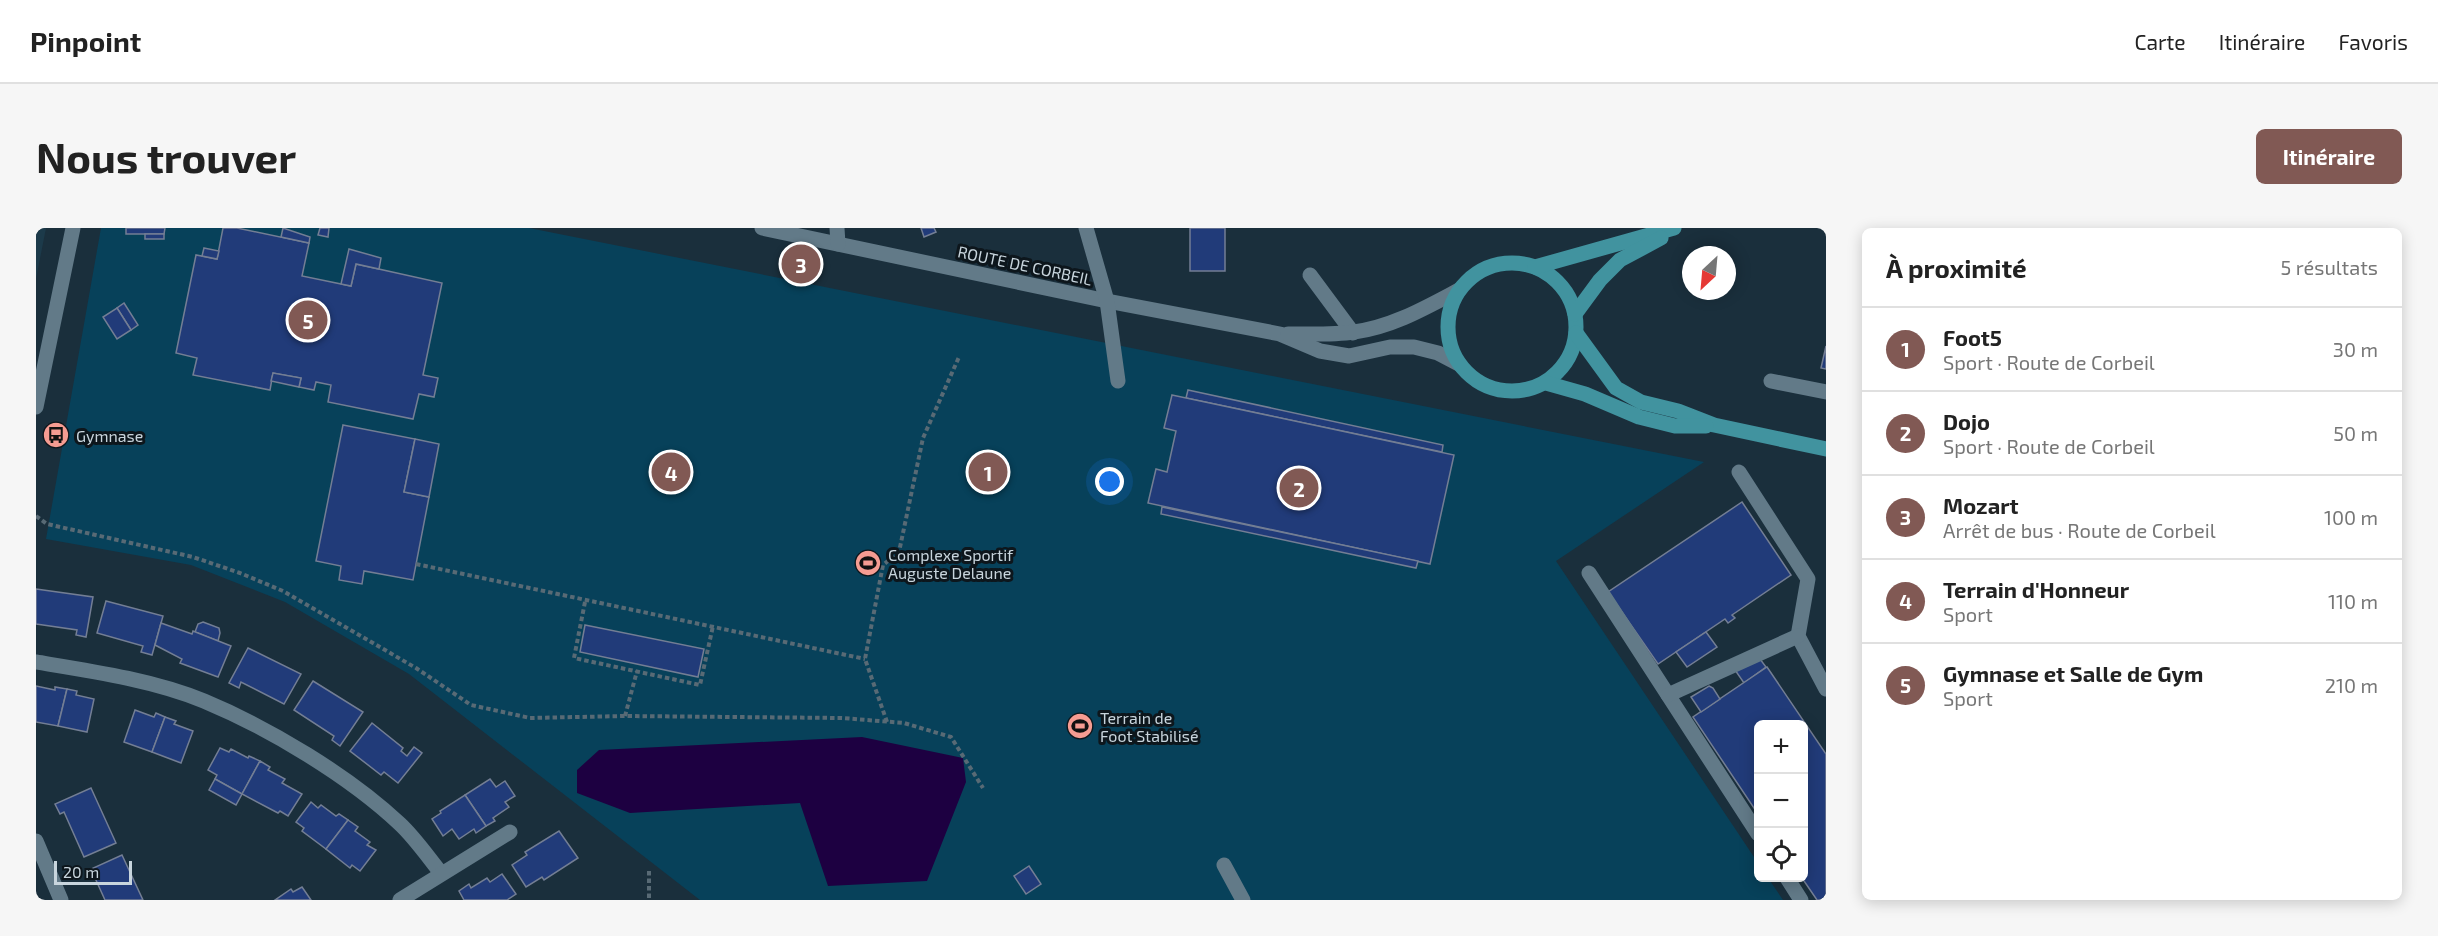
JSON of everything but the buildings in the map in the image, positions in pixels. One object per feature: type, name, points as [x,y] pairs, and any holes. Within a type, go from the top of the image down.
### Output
[{"type":"main road","points":[[1534,267],[1676,228]]},
{"type":"main road","points":[[1575,314],[1600,280],[1620,260],[1676,228]]},
{"type":"main road","points":[[1514,263],[1534,267],[1561,285],[1570,299],[1575,314],[1576,333],[1567,362],[1545,383],[1526,391],[1504,392],[1486,387],[1471,378],[1459,364],[1450,347],[1447,327],[1450,308],[1459,290],[1473,275],[1492,266],[1514,263]]},
{"type":"main road","points":[[1576,333],[1616,388],[1641,402],[1678,411],[1713,426]]},
{"type":"main road","points":[[1545,383],[1585,394],[1639,417],[1675,426],[1713,426],[1826,449]]},
{"type":"street","points":[[36,407],[73,228]]},
{"type":"street","name":"ROUTE DE CORBEIL","points":[[762,228],[1107,301],[1280,334],[1353,333],[1384,326],[1410,316],[1459,290]]},
{"type":"street","points":[[837,228],[838,244]]},
{"type":"street","points":[[1086,228],[1107,301],[1118,381]]},
{"type":"street","points":[[1310,275],[1353,333]]},
{"type":"street","name":"ROUTE DE CORBEIL","points":[[1280,334],[1320,351],[1349,356],[1390,347],[1414,347],[1437,353],[1459,364]]},
{"type":"street","points":[[1771,381],[1826,392]]},
{"type":"street","points":[[1739,472],[1808,579],[1798,636],[1826,689]]},
{"type":"street","points":[[1589,573],[1754,828]]},
{"type":"street","points":[[1668,695],[1798,636]]},
{"type":"street","points":[[36,662],[124,677],[204,700],[279,738],[339,775],[401,825],[441,873]]},
{"type":"street","points":[[400,900],[510,832]]},
{"type":"street","points":[[36,841],[61,900]]},
{"type":"street","points":[[1224,865],[1243,900]]},
{"type":"street","points":[[1790,882],[1801,900]]},
{"type":"path","points":[[886,722],[865,659],[883,566],[899,552],[923,438],[959,357]]},
{"type":"path","points":[[36,516],[47,524],[194,557],[283,591],[416,668],[471,705],[530,718],[625,716],[842,718],[904,723],[951,737],[983,789]]},
{"type":"path","points":[[416,564],[585,602],[713,626],[865,659]]},
{"type":"path","points":[[585,602],[574,658],[700,685],[713,626]]},
{"type":"path","points":[[625,716],[637,671]]},
{"type":"path","points":[[649,871],[649,900]]},
{"type":"shaded area","points":[[36,228],[46,228],[36,279]]},
{"type":"shaded area","name":"Complexe Sportif Auguste Delaune","points":[[101,228],[529,228],[1704,462],[1556,561],[1754,857],[1754,882],[1771,882],[1783,900],[700,900],[409,674],[285,602],[191,565],[46,539]]},
{"type":"shaded area","points":[[862,737],[963,758],[966,782],[927,881],[828,886],[800,803],[630,813],[577,793],[577,770],[599,750]]},
{"type":"place","name":"Mozart","points":[[801,264]]},
{"type":"place","name":"Gymnase et Salle de Gym","points":[[308,320]]},
{"type":"place","name":"Gymnase","points":[[56,435]]},
{"type":"place","name":"Terrain d'Honneur","points":[[671,472]]},
{"type":"place","name":"Foot5","points":[[988,472]]},
{"type":"place","name":"Dojo","points":[[1299,488]]},
{"type":"place","name":"Complexe Sportif Auguste Delaune","points":[[868,563]]},
{"type":"place","name":"Terrain de Foot Stabilisé","points":[[1080,726]]}]
